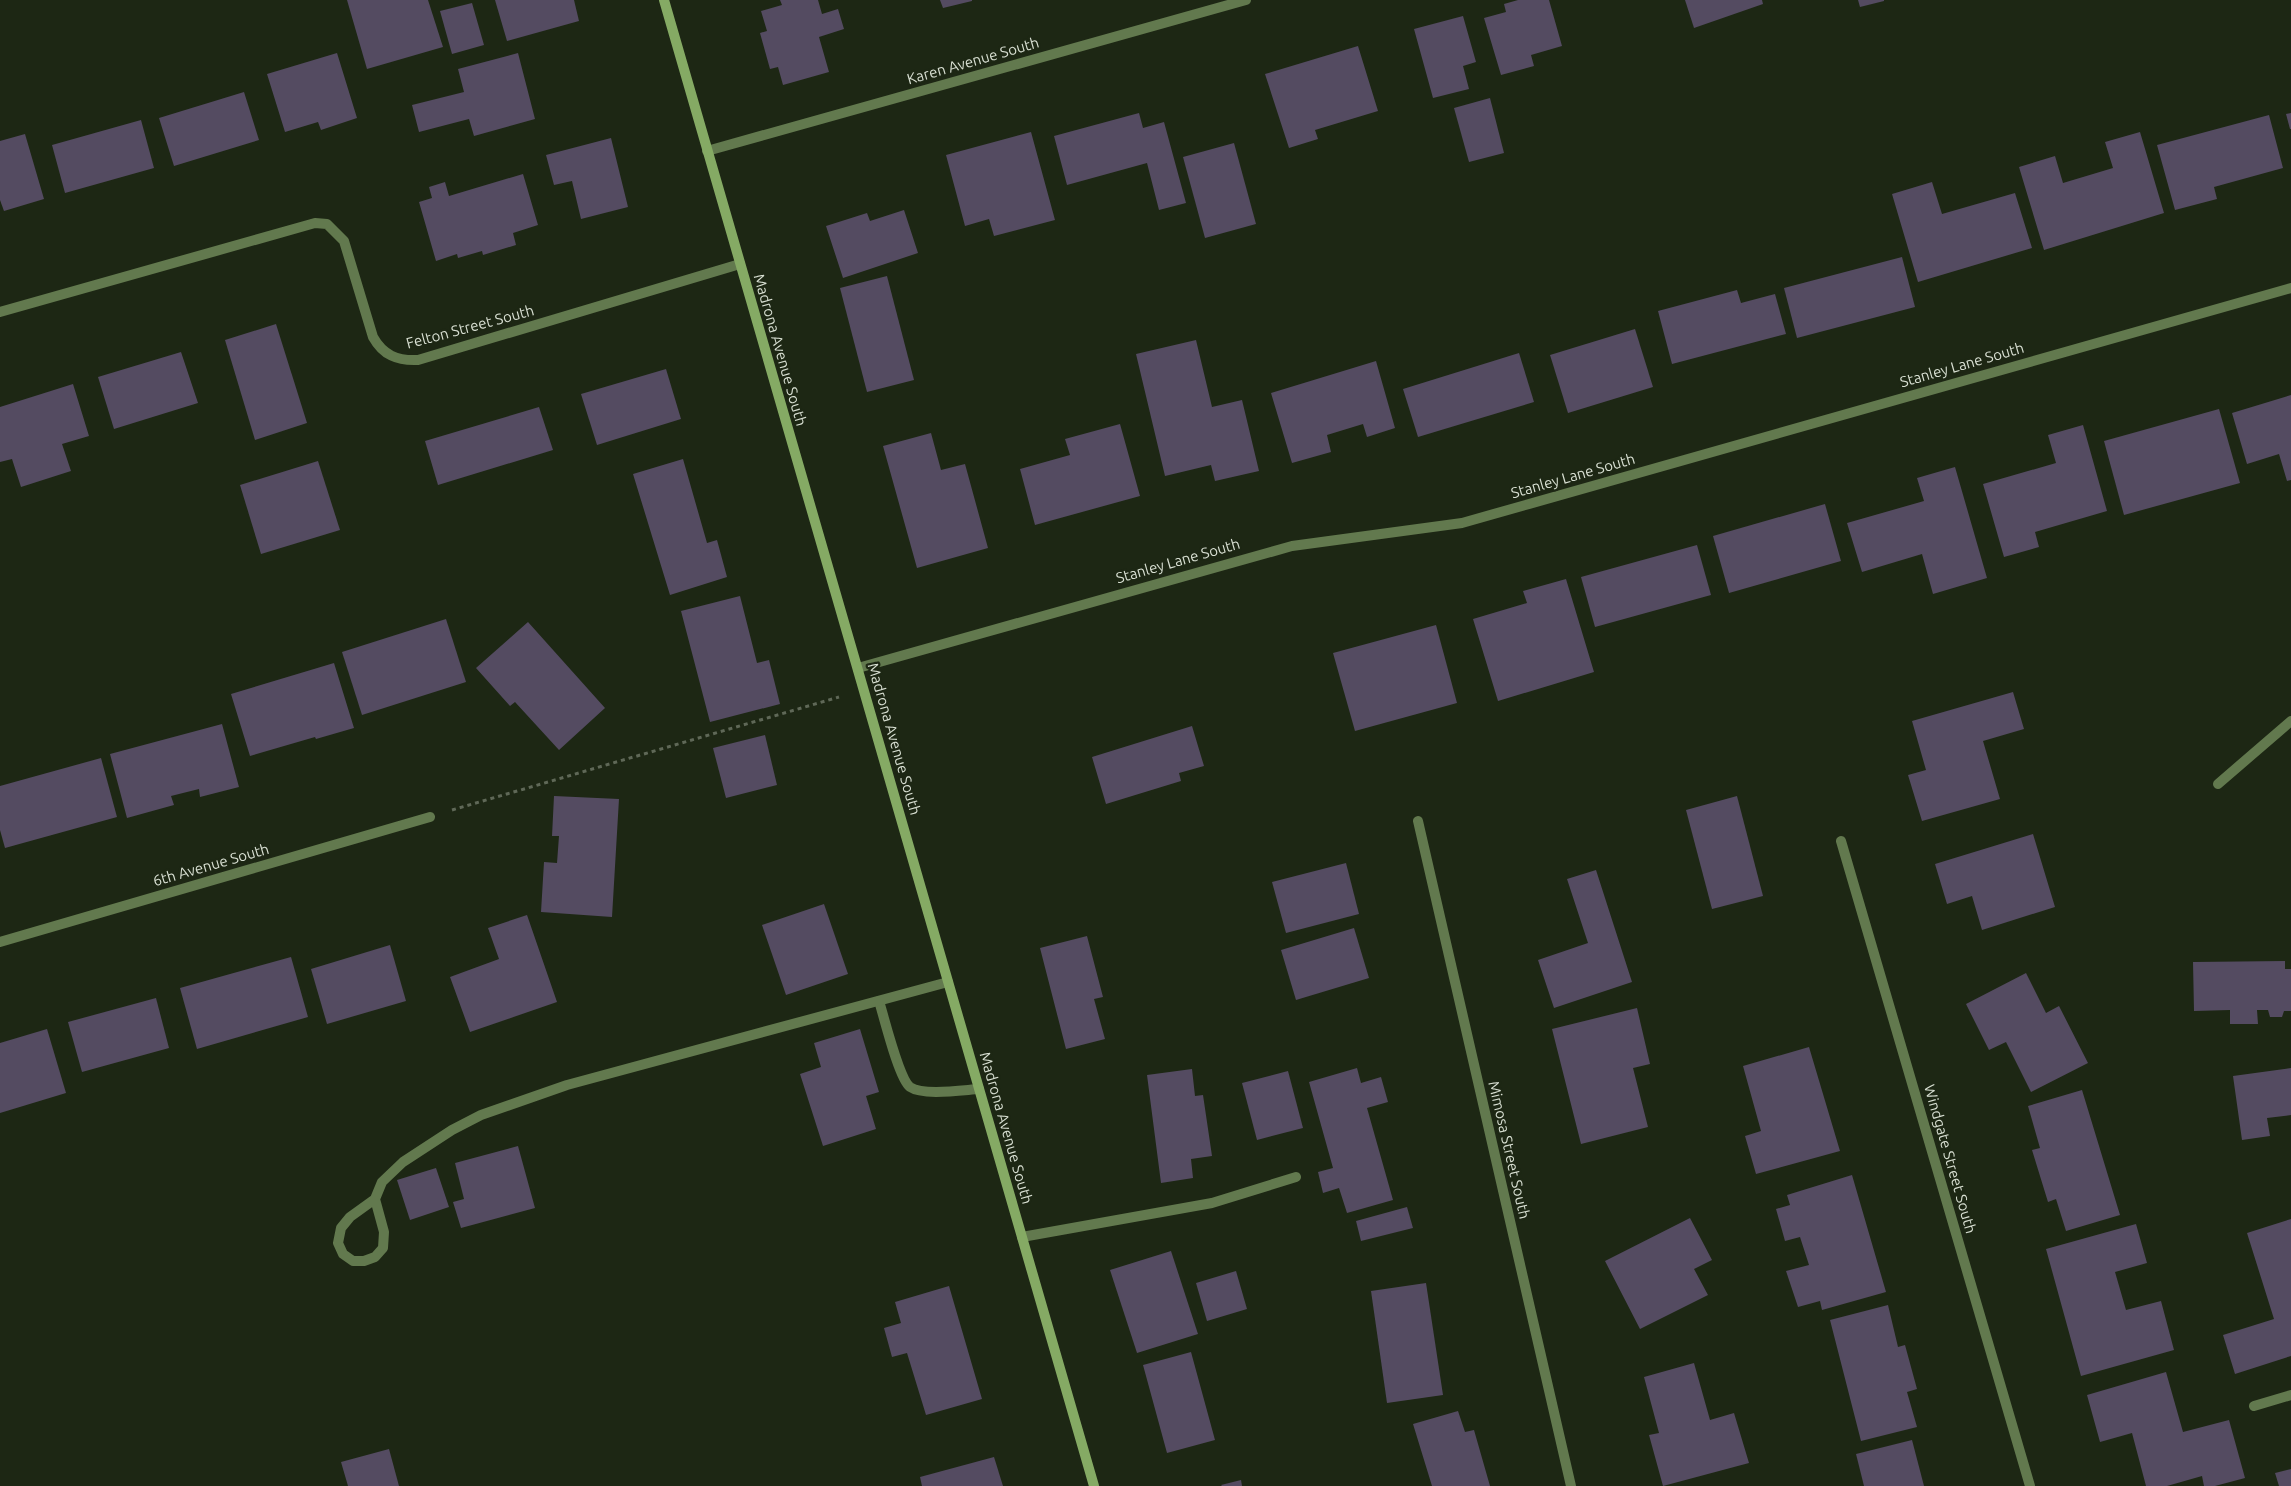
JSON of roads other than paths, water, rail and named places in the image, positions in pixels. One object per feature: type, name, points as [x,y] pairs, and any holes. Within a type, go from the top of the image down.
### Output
[{"type":"main road","name":"Madrona Avenue South","points":[[664,0],[1094,1486]]},
{"type":"street","name":"Karen Avenue South","points":[[707,151],[1246,0]]},
{"type":"street","name":"Felton Street South","points":[[0,312],[315,223],[327,224],[344,241],[373,337],[380,348],[404,360],[411,360],[740,264]]},
{"type":"street","name":"Stanley Lane South","points":[[858,668],[1283,548],[1462,523],[2291,288]]},
{"type":"street","points":[[2218,784],[2291,721]]},
{"type":"street","name":"6th Avenue South","points":[[0,942],[430,817]]},
{"type":"street","name":"Mimosa Street South","points":[[1418,821],[1572,1486]]},
{"type":"street","name":"Windgate Street South","points":[[1841,841],[2030,1486]]},
{"type":"street","points":[[375,1199],[384,1232],[382,1248],[375,1257],[364,1262],[353,1261],[343,1254],[338,1243],[340,1228],[350,1217],[375,1199],[382,1182],[403,1162],[452,1130],[481,1115],[567,1085],[948,982]]},
{"type":"street","points":[[879,1001],[902,1076],[910,1087],[923,1091],[979,1089]]},
{"type":"street","points":[[1022,1237],[1212,1203],[1296,1177]]},
{"type":"street","points":[[2254,1406],[2291,1395]]}]
